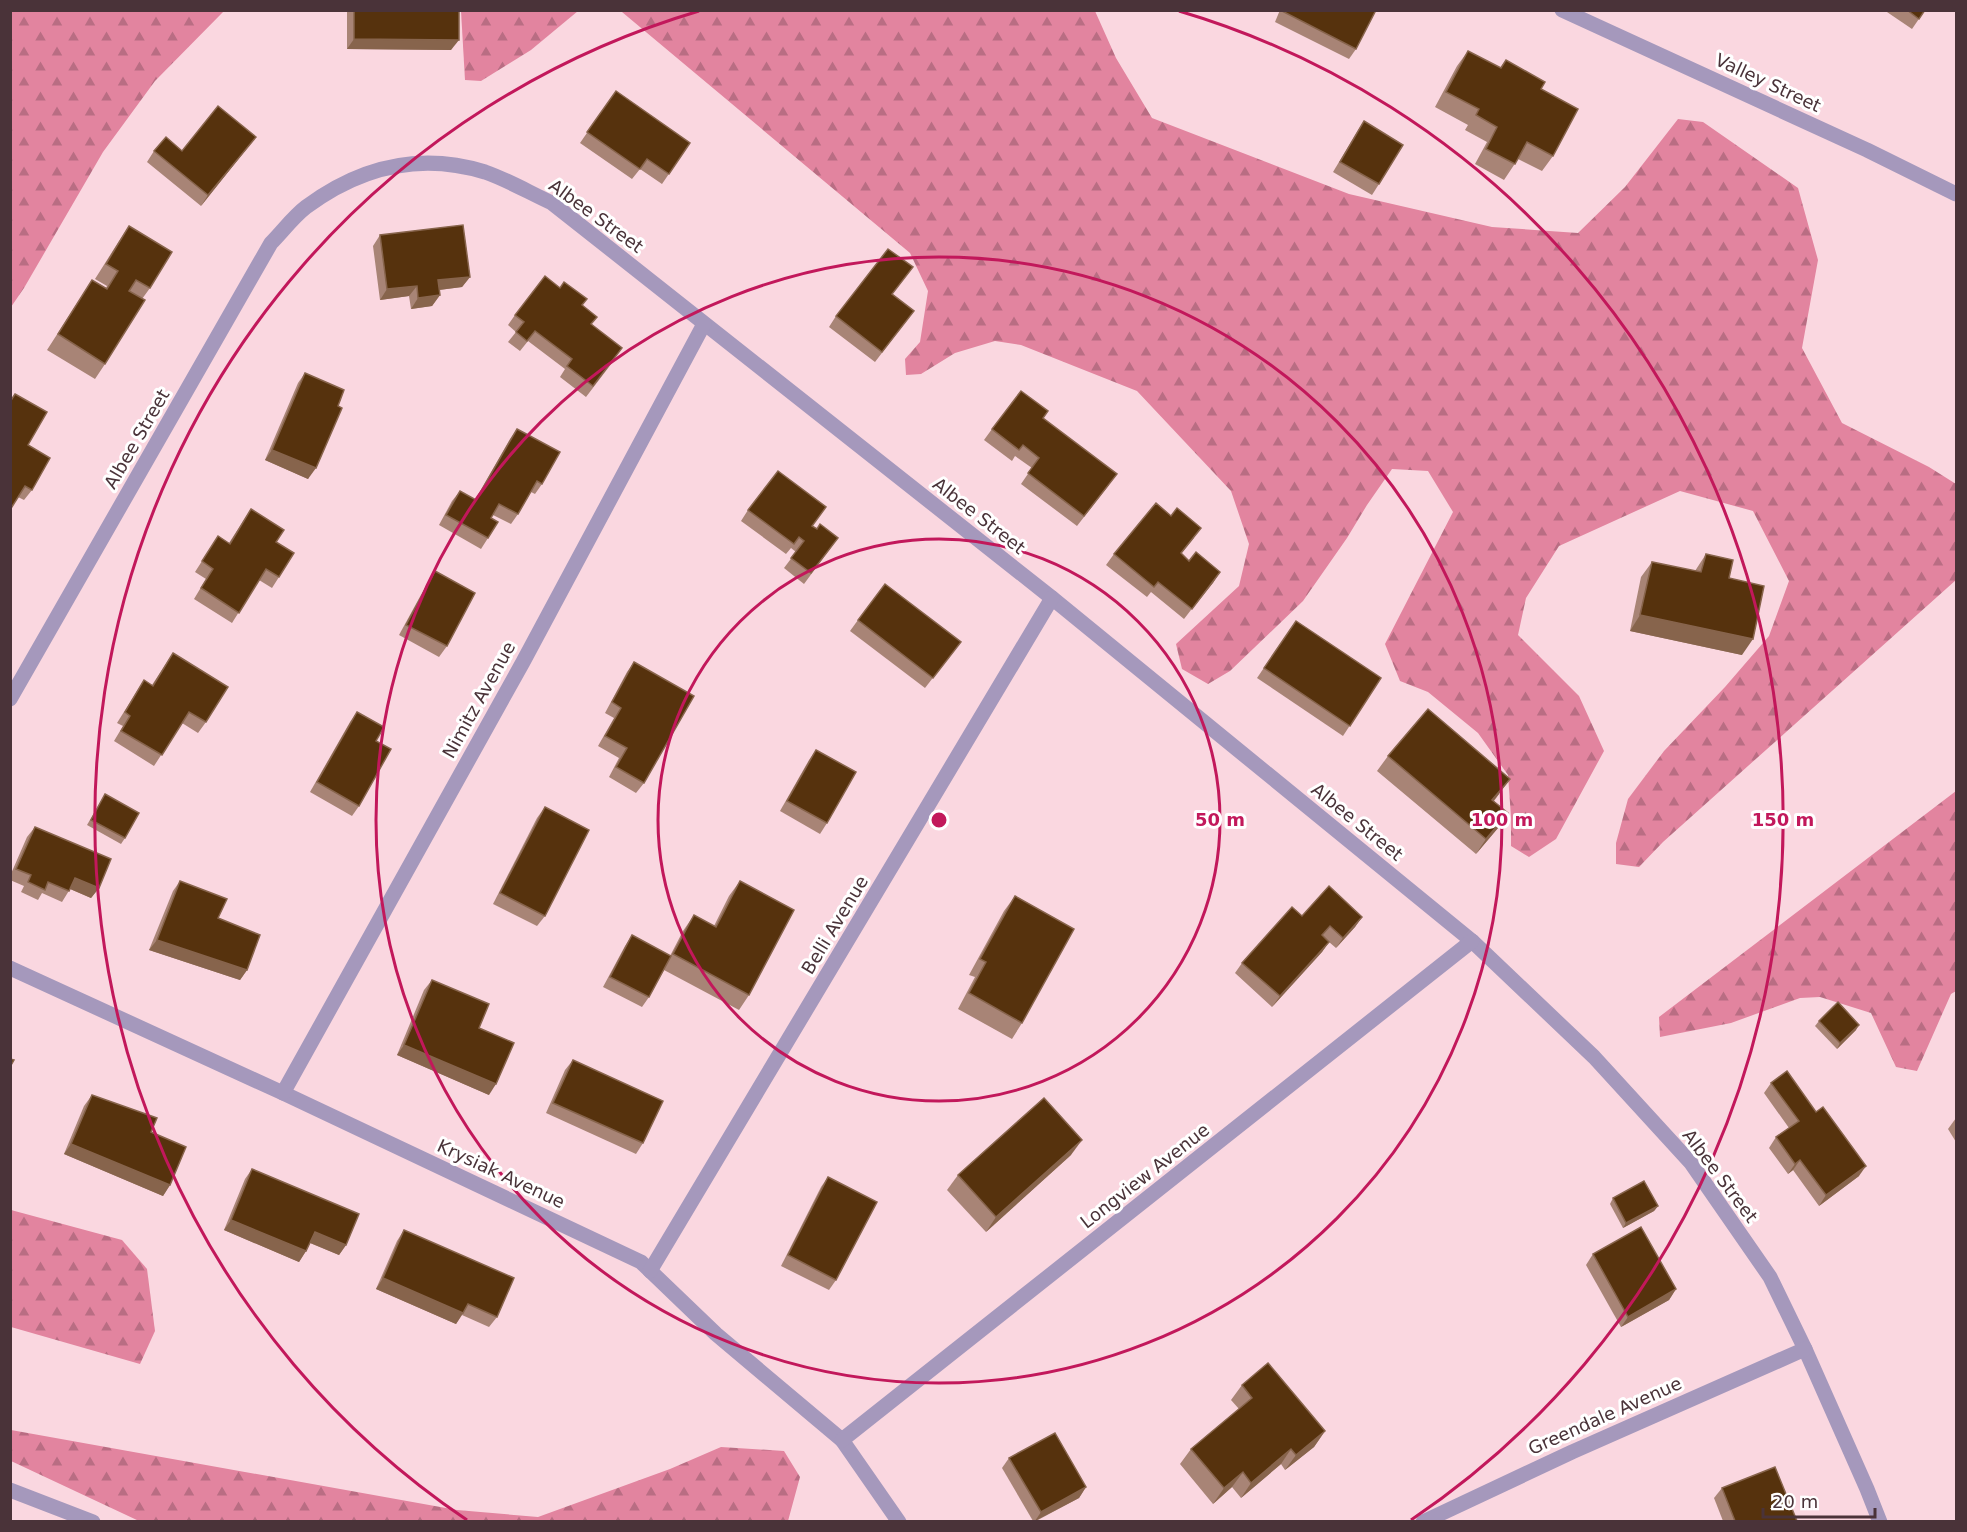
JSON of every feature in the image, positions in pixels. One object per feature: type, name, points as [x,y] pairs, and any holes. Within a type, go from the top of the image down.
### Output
[{"type":"street","name":"Valley Street","points":[[1562,10],[1956,194]]},
{"type":"street","name":"Albee Street","points":[[10,699],[271,243],[305,208],[336,188],[373,171],[409,163],[448,163],[486,173],[552,203],[1052,598],[1472,941],[1594,1057],[1691,1163],[1770,1277],[1805,1348],[1880,1521]]},
{"type":"street","name":"Nimitz Avenue","points":[[283,1093],[523,662],[704,324]]},
{"type":"street","name":"Belli Avenue","points":[[650,1271],[1052,598]]},
{"type":"street","name":"Longview Avenue","points":[[842,1440],[1472,941]]},
{"type":"street","name":"Krysiak Avenue","points":[[10,968],[283,1093],[641,1262],[716,1334],[842,1440],[899,1521]]},
{"type":"street","name":"Greendale Avenue","points":[[1423,1521],[1805,1348]]},
{"type":"street","points":[[10,1490],[93,1521]]},
{"type":"green space","points":[[11,10],[224,11],[155,81],[103,152],[11,307]]},
{"type":"green space","points":[[461,10],[578,11],[531,50],[481,81],[465,80]]},
{"type":"green space","points":[[614,11],[1095,11],[1116,58],[1152,118],[1349,194],[1492,227],[1578,233],[1625,187],[1678,119],[1703,122],[1798,188],[1818,260],[1802,348],[1842,423],[1929,467],[1956,484],[1956,580],[1663,842],[1639,867],[1616,864],[1616,843],[1628,799],[1664,751],[1725,687],[1769,636],[1789,581],[1753,511],[1680,491],[1559,546],[1526,598],[1518,635],[1579,696],[1604,751],[1556,839],[1529,857],[1511,846],[1508,775],[1478,733],[1428,692],[1400,681],[1385,644],[1453,512],[1428,471],[1392,469],[1303,601],[1230,671],[1208,684],[1182,669],[1176,644],[1239,586],[1249,544],[1231,491],[1137,391],[1021,345],[995,341],[955,353],[921,374],[906,375],[905,359],[920,342],[928,291],[910,253],[622,12]]},
{"type":"green space","points":[[1956,791],[1956,991],[1951,994],[1917,1071],[1896,1067],[1871,1013],[1820,997],[1800,998],[1731,1023],[1660,1037],[1659,1017]]},
{"type":"green space","points":[[11,1210],[122,1240],[147,1269],[155,1331],[140,1364],[11,1327]]},
{"type":"green space","points":[[11,1430],[457,1510],[538,1517],[670,1469],[721,1447],[784,1451],[800,1477],[788,1521],[139,1521],[11,1461]]},
{"type":"building","points":[[354,10],[459,10],[459,40],[354,39]]},
{"type":"building","points":[[1282,10],[1376,10],[1356,49]]},
{"type":"building","points":[[1907,10],[1925,10],[1919,19]]},
{"type":"building","points":[[1468,51],[1501,68],[1506,60],[1545,82],[1541,89],[1578,109],[1553,156],[1527,142],[1515,164],[1486,149],[1497,127],[1476,115],[1479,109],[1446,92]]},
{"type":"building","points":[[616,91],[690,143],[669,174],[647,159],[640,169],[587,132]]},
{"type":"building","points":[[218,106],[256,137],[208,195],[154,151],[166,137],[182,151]]},
{"type":"building","points":[[1364,121],[1403,145],[1379,184],[1340,162]]},
{"type":"building","points":[[463,225],[470,277],[438,280],[440,295],[418,298],[417,286],[387,289],[380,235]]},
{"type":"building","points":[[129,226],[172,252],[150,288],[136,280],[129,291],[145,300],[105,364],[58,334],[92,280],[107,289],[118,271],[106,264]]},
{"type":"building","points":[[888,249],[913,267],[892,294],[914,311],[882,352],[836,316]]},
{"type":"building","points":[[545,276],[560,288],[564,282],[587,299],[582,305],[597,317],[591,324],[622,348],[593,386],[567,366],[572,359],[535,331],[527,341],[516,332],[524,322],[515,315]]},
{"type":"building","points":[[305,373],[344,390],[338,406],[342,408],[316,468],[272,450]]},
{"type":"building","points":[[1021,391],[1048,411],[1043,418],[1117,474],[1084,516],[1028,473],[1039,458],[1023,445],[1019,450],[992,429]]},
{"type":"building","points":[[15,394],[47,412],[28,445],[50,458],[32,490],[25,486],[10,510],[10,402]]},
{"type":"building","points":[[517,429],[560,452],[542,484],[537,481],[518,514],[499,504],[491,518],[498,522],[488,538],[446,515],[460,491],[476,500]]},
{"type":"building","points":[[778,471],[826,507],[812,526],[817,529],[820,524],[838,538],[811,573],[791,558],[804,541],[799,537],[794,544],[748,510]]},
{"type":"building","points":[[1156,503],[1171,516],[1177,508],[1201,528],[1181,553],[1189,561],[1196,552],[1220,572],[1192,609],[1158,582],[1154,587],[1114,554]]},
{"type":"building","points":[[251,509],[284,530],[276,542],[294,553],[279,577],[266,569],[239,613],[201,588],[213,569],[202,561],[218,536],[230,544]]},
{"type":"building","points":[[1706,554],[1733,560],[1729,578],[1764,586],[1753,639],[1640,615],[1652,562],[1701,572]]},
{"type":"building","points":[[435,571],[475,593],[447,646],[406,625]]},
{"type":"building","points":[[885,584],[961,642],[933,678],[858,620]]},
{"type":"building","points":[[1296,621],[1381,678],[1350,726],[1264,668]]},
{"type":"building","points":[[173,653],[228,687],[206,722],[189,712],[162,755],[121,731],[130,716],[125,712],[144,680],[153,686]]},
{"type":"building","points":[[634,662],[694,696],[644,783],[616,767],[627,748],[605,736],[621,708],[612,702]]},
{"type":"building","points":[[1428,709],[1510,779],[1492,800],[1508,813],[1486,839],[1388,756]]},
{"type":"building","points":[[357,712],[384,727],[376,741],[391,749],[359,806],[317,782]]},
{"type":"building","points":[[816,750],[856,772],[827,823],[787,801]]},
{"type":"building","points":[[105,794],[139,813],[125,838],[91,820]]},
{"type":"building","points":[[545,807],[589,830],[545,916],[500,893]]},
{"type":"building","points":[[35,827],[111,859],[99,888],[75,878],[69,891],[48,882],[45,890],[28,882],[31,875],[16,869]]},
{"type":"building","points":[[180,881],[227,899],[218,918],[260,935],[247,970],[157,940]]},
{"type":"building","points":[[740,881],[794,910],[749,995],[673,954],[694,915],[716,927]]},
{"type":"building","points":[[1329,886],[1362,917],[1343,938],[1330,926],[1322,935],[1329,942],[1280,996],[1242,963],[1292,907],[1302,916]]},
{"type":"building","points":[[1015,896],[1074,929],[1022,1023],[969,993],[986,962],[980,959]]},
{"type":"building","points":[[632,935],[671,956],[649,997],[610,977]]},
{"type":"building","points":[[432,980],[489,1004],[479,1028],[514,1043],[496,1084],[404,1045]]},
{"type":"building","points":[[1838,1002],[1859,1025],[1840,1043],[1819,1021]]},
{"type":"building","points":[[573,1060],[663,1101],[643,1143],[553,1103]]},
{"type":"building","points":[[1787,1071],[1816,1112],[1823,1107],[1866,1166],[1826,1195],[1800,1160],[1795,1164],[1776,1137],[1799,1121],[1771,1083]]},
{"type":"building","points":[[92,1095],[157,1118],[151,1132],[186,1147],[170,1185],[71,1144]]},
{"type":"building","points":[[1044,1098],[1082,1140],[996,1217],[958,1175]]},
{"type":"building","points":[[252,1169],[359,1214],[346,1245],[315,1232],[306,1251],[231,1220]]},
{"type":"building","points":[[828,1177],[877,1202],[836,1280],[788,1255]]},
{"type":"building","points":[[1644,1181],[1658,1206],[1626,1223],[1613,1198]]},
{"type":"building","points":[[1641,1227],[1676,1289],[1628,1317],[1593,1254]]},
{"type":"building","points":[[404,1230],[514,1278],[497,1317],[468,1304],[463,1313],[383,1278]]},
{"type":"building","points":[[1268,1363],[1325,1431],[1296,1455],[1291,1449],[1251,1483],[1243,1472],[1224,1488],[1191,1449],[1252,1398],[1242,1385]]},
{"type":"building","points":[[1055,1433],[1086,1487],[1041,1512],[1009,1458]]},
{"type":"building","points":[[1775,1467],[1797,1521],[1735,1521],[1722,1488]]}]
